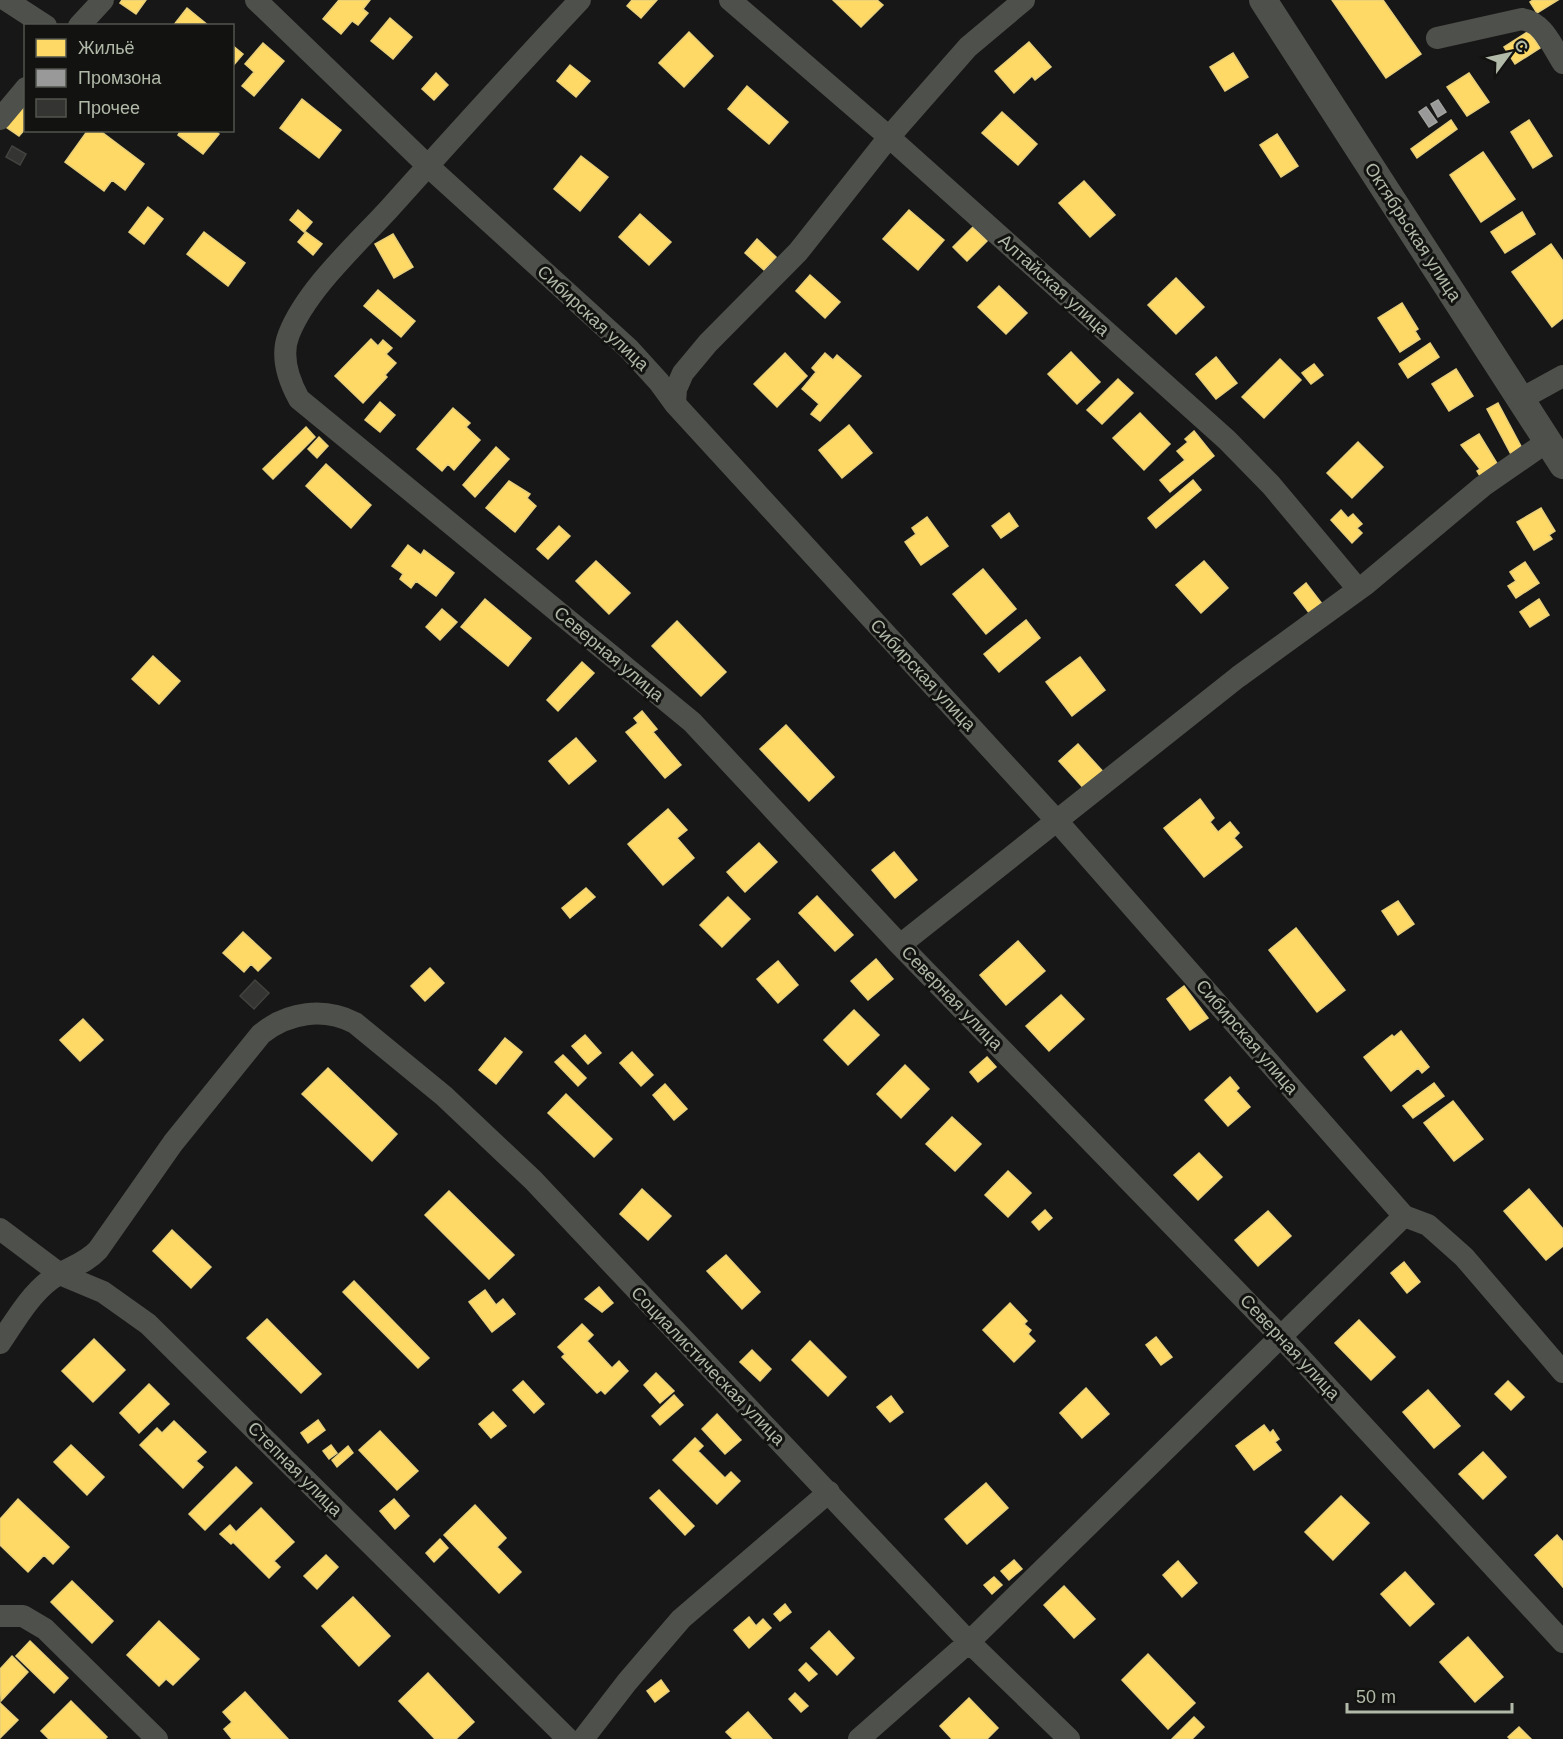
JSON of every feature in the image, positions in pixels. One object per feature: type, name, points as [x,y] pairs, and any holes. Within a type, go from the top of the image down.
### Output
[{"type":"street","points":[[6,0],[43,24]]},
{"type":"street","points":[[81,24],[103,0]]},
{"type":"street","name":"Сибирская улица","points":[[256,0],[428,166],[628,349],[659,382],[675,404],[1057,821],[1404,1216],[1428,1225],[1464,1257],[1563,1372]]},
{"type":"street","points":[[428,166],[492,93],[580,0]]},
{"type":"street","name":"Алтайская улица","points":[[730,0],[889,138],[1227,440],[1271,485],[1358,589]]},
{"type":"street","points":[[675,404],[682,373],[691,362],[798,252],[889,138],[968,47],[1024,0]]},
{"type":"street","name":"Октябрьская улица","points":[[1263,0],[1563,465]]},
{"type":"street","points":[[1437,38],[1522,19],[1530,20],[1540,27],[1563,63]]},
{"type":"street","points":[[0,119],[24,90]]},
{"type":"street","name":"Северная улица","points":[[428,166],[340,262],[307,303],[288,335],[286,365],[298,399],[692,722],[900,945],[1282,1338],[1563,1642]]},
{"type":"street","points":[[1521,399],[1563,376]]},
{"type":"street","points":[[900,945],[1238,677],[1358,589],[1482,486],[1548,441]]},
{"type":"street","name":"Социалистическая улица","points":[[60,1274],[83,1263],[98,1250],[173,1143],[261,1034],[272,1026],[299,1016],[331,1014],[355,1023],[488,1135],[969,1642],[1069,1739]]},
{"type":"street","points":[[859,1739],[969,1642],[1282,1338],[1404,1216]]},
{"type":"street","name":"Степная улица","points":[[0,1229],[60,1274],[103,1292],[148,1324],[568,1739]]},
{"type":"street","points":[[0,1343],[29,1301],[60,1274]]},
{"type":"street","points":[[583,1739],[627,1682],[681,1619],[829,1492]]},
{"type":"street","points":[[0,1616],[23,1616],[45,1629],[157,1739]]},
{"type":"building: Жильё","points":[[122,0],[146,0],[136,14],[120,3]]},
{"type":"building: Жильё","points":[[339,0],[370,0],[363,9],[368,13],[358,25],[352,21],[341,34],[323,19]]},
{"type":"building: Жильё","points":[[632,0],[657,0],[641,18],[627,6]]},
{"type":"building: Жильё","points":[[833,0],[877,0],[883,5],[861,27]]},
{"type":"building: Жильё","points":[[1332,0],[1383,0],[1421,54],[1386,78]]},
{"type":"building: Жильё","points":[[1558,0],[1537,13],[1530,2]]},
{"type":"building: Жильё","points":[[187,8],[207,24],[175,24]]},
{"type":"building: Жильё","points":[[390,18],[412,37],[393,59],[371,41]]},
{"type":"building: Жильё","points":[[1529,31],[1540,48],[1515,64],[1504,47]]},
{"type":"building: Жильё","points":[[689,32],[713,56],[684,87],[659,63]]},
{"type":"building: Жильё","points":[[1029,42],[1051,67],[1035,80],[1032,76],[1014,93],[995,71]]},
{"type":"building: Жильё","points":[[263,43],[284,61],[254,96],[242,86],[254,72],[245,64]]},
{"type":"building: Жильё","points":[[234,47],[243,54],[234,65]]},
{"type":"building: Жильё","points":[[1233,53],[1248,77],[1225,91],[1210,67]]},
{"type":"building: Жильё","points":[[570,65],[590,81],[576,97],[557,81]]},
{"type":"building: Жильё","points":[[436,73],[448,85],[434,100],[422,89]]},
{"type":"building: Жильё","points":[[1469,73],[1489,102],[1467,116],[1447,87]]},
{"type":"building: Жильё","points":[[747,86],[788,122],[769,144],[728,109]]},
{"type":"building: Жильё","points":[[302,99],[341,130],[319,158],[280,128]]},
{"type":"building: Жильё","points":[[24,104],[24,130],[19,136],[6,127]]},
{"type":"building: Жильё","points":[[1002,112],[1037,144],[1018,165],[982,133]]},
{"type":"building: Жильё","points":[[1451,120],[1457,129],[1417,158],[1411,149]]},
{"type":"building: Жильё","points":[[1529,120],[1552,156],[1533,168],[1511,132]]},
{"type":"building: Жильё","points":[[87,132],[102,132],[144,164],[125,190],[112,180],[104,191],[65,162]]},
{"type":"building: Жильё","points":[[180,132],[217,132],[219,134],[203,154],[178,135]]},
{"type":"building: Жильё","points":[[1277,134],[1298,166],[1281,177],[1260,145]]},
{"type":"building: Жильё","points":[[1483,152],[1515,199],[1481,222],[1450,175]]},
{"type":"building: Жильё","points":[[581,156],[608,177],[580,211],[554,189]]},
{"type":"building: Жильё","points":[[1084,181],[1115,215],[1090,237],[1059,203]]},
{"type":"building: Жильё","points":[[148,207],[163,219],[144,244],[129,232]]},
{"type":"building: Жильё","points":[[298,210],[312,222],[304,232],[290,220]]},
{"type":"building: Жильё","points":[[909,210],[944,240],[918,270],[883,239]]},
{"type":"building: Жильё","points":[[1522,212],[1535,234],[1505,253],[1491,232]]},
{"type":"building: Жильё","points":[[640,214],[671,242],[649,265],[619,237]]},
{"type":"building: Жильё","points":[[973,227],[987,241],[967,261],[953,247]]},
{"type":"building: Жильё","points":[[204,232],[245,263],[228,286],[187,254]]},
{"type":"building: Жильё","points":[[306,232],[322,244],[313,255],[298,242]]},
{"type":"building: Жильё","points":[[393,234],[413,267],[394,278],[375,244]]},
{"type":"building: Жильё","points":[[757,239],[776,257],[764,270],[745,253]]},
{"type":"building: Жильё","points":[[1551,244],[1563,261],[1563,318],[1552,327],[1512,272]]},
{"type":"building: Жильё","points":[[810,275],[840,302],[825,318],[796,291]]},
{"type":"building: Жильё","points":[[1176,278],[1204,307],[1176,334],[1148,305]]},
{"type":"building: Жильё","points":[[999,286],[1027,313],[1006,334],[978,307]]},
{"type":"building: Жильё","points":[[378,290],[415,321],[401,337],[364,306]]},
{"type":"building: Жильё","points":[[1402,303],[1418,329],[1415,331],[1420,339],[1400,352],[1378,318]]},
{"type":"building: Жильё","points":[[371,339],[378,346],[383,340],[392,348],[386,354],[396,363],[385,375],[387,377],[363,403],[335,376]]},
{"type":"building: Жильё","points":[[1430,343],[1439,357],[1408,378],[1399,364]]},
{"type":"building: Жильё","points":[[1071,352],[1100,382],[1077,404],[1048,374]]},
{"type":"building: Жильё","points":[[785,353],[807,376],[777,407],[754,384]]},
{"type":"building: Жильё","points":[[825,353],[833,360],[837,355],[861,376],[820,421],[811,414],[819,404],[802,389],[816,372],[812,368]]},
{"type":"building: Жильё","points":[[1216,357],[1237,383],[1216,399],[1196,374]]},
{"type":"building: Жильё","points":[[1280,359],[1301,380],[1264,418],[1242,397]]},
{"type":"building: Жильё","points":[[1314,364],[1323,375],[1311,384],[1302,373]]},
{"type":"building: Жильё","points":[[1456,369],[1473,396],[1449,411],[1432,384]]},
{"type":"building: Жильё","points":[[1118,379],[1133,393],[1102,424],[1087,410]]},
{"type":"building: Жильё","points":[[380,402],[395,415],[380,432],[365,420]]},
{"type":"building: Жильё","points":[[1498,403],[1524,452],[1513,458],[1487,409]]},
{"type":"building: Жильё","points":[[453,408],[470,423],[466,427],[480,440],[454,470],[448,464],[442,471],[417,449]]},
{"type":"building: Жильё","points":[[1140,413],[1170,444],[1144,470],[1113,438]]},
{"type":"building: Жильё","points":[[849,425],[872,453],[842,478],[819,450]]},
{"type":"building: Жильё","points":[[306,427],[315,437],[273,479],[263,469]]},
{"type":"building: Жильё","points":[[1194,431],[1214,456],[1170,492],[1160,480],[1185,460],[1177,451],[1188,442],[1185,439]]},
{"type":"building: Жильё","points":[[1479,434],[1501,470],[1483,481],[1477,471],[1480,469],[1461,445]]},
{"type":"building: Жильё","points":[[319,437],[328,446],[317,458],[308,449]]},
{"type":"building: Жильё","points":[[1358,442],[1383,467],[1352,498],[1327,473]]},
{"type":"building: Жильё","points":[[496,447],[509,459],[475,497],[463,485]]},
{"type":"building: Жильё","points":[[326,464],[371,505],[351,528],[306,486]]},
{"type":"building: Жильё","points":[[1193,480],[1201,490],[1156,528],[1148,518]]},
{"type":"building: Жильё","points":[[509,481],[530,494],[527,498],[536,506],[515,532],[486,508]]},
{"type":"building: Жильё","points":[[1541,508],[1555,531],[1549,535],[1552,539],[1534,550],[1517,522]]},
{"type":"building: Жильё","points":[[1341,510],[1348,518],[1353,514],[1362,524],[1357,528],[1362,533],[1352,543],[1331,520]]},
{"type":"building: Жильё","points":[[1009,513],[1018,526],[1001,538],[992,526]]},
{"type":"building: Жильё","points":[[927,517],[948,546],[921,565],[905,542],[916,534],[912,528]]},
{"type":"building: Жильё","points":[[559,526],[570,536],[548,559],[537,549]]},
{"type":"building: Жильё","points":[[408,545],[421,555],[424,550],[454,573],[436,596],[416,581],[411,588],[400,579],[403,574],[392,566]]},
{"type":"building: Жильё","points":[[596,561],[630,593],[609,614],[576,581]]},
{"type":"building: Жильё","points":[[1204,561],[1228,588],[1201,613],[1176,585]]},
{"type":"building: Жильё","points":[[1525,562],[1539,583],[1516,598],[1508,586],[1516,581],[1510,572]]},
{"type":"building: Жильё","points":[[983,569],[1016,609],[986,634],[953,594]]},
{"type":"building: Жильё","points":[[1306,583],[1322,604],[1310,614],[1294,593]]},
{"type":"building: Жильё","points":[[485,599],[531,638],[508,666],[461,627]]},
{"type":"building: Жильё","points":[[1539,599],[1549,615],[1530,627],[1520,612]]},
{"type":"building: Жильё","points":[[442,609],[457,622],[440,640],[426,627]]},
{"type":"building: Жильё","points":[[1026,620],[1040,638],[999,672],[984,654]]},
{"type":"building: Жильё","points":[[677,621],[726,672],[701,696],[652,646]]},
{"type":"building: Жильё","points":[[153,656],[180,681],[159,704],[132,679]]},
{"type":"building: Жильё","points":[[1080,657],[1105,690],[1072,716],[1046,682]]},
{"type":"building: Жильё","points":[[582,662],[594,673],[558,711],[547,700]]},
{"type":"building: Жильё","points":[[642,711],[657,729],[653,732],[681,765],[665,778],[626,732],[638,723],[634,718]]},
{"type":"building: Жильё","points":[[786,725],[834,777],[809,801],[760,749]]},
{"type":"building: Жильё","points":[[576,738],[596,761],[569,784],[549,761]]},
{"type":"building: Жильё","points":[[1078,744],[1106,775],[1087,792],[1059,761]]},
{"type":"building: Жильё","points":[[1200,799],[1214,818],[1210,822],[1218,832],[1230,822],[1239,833],[1234,838],[1242,847],[1204,877],[1164,828]]},
{"type":"building: Жильё","points":[[668,809],[687,830],[677,838],[694,858],[663,885],[628,844]]},
{"type":"building: Жильё","points":[[759,843],[777,862],[745,892],[727,872]]},
{"type":"building: Жильё","points":[[894,852],[917,880],[895,898],[872,870]]},
{"type":"building: Жильё","points":[[586,888],[595,897],[570,918],[562,908]]},
{"type":"building: Жильё","points":[[817,896],[853,935],[835,951],[799,913]]},
{"type":"building: Жильё","points":[[728,897],[750,919],[722,947],[700,925]]},
{"type":"building: Жильё","points":[[1398,901],[1414,924],[1398,935],[1382,911]]},
{"type":"building: Жильё","points":[[1296,928],[1345,990],[1317,1012],[1269,950]]},
{"type":"building: Жильё","points":[[243,932],[271,958],[258,971],[251,964],[244,972],[223,953]]},
{"type":"building: Жильё","points":[[1018,941],[1045,971],[1006,1005],[980,975]]},
{"type":"building: Жильё","points":[[876,959],[893,979],[868,1000],[851,981]]},
{"type":"building: Жильё","points":[[778,961],[798,985],[778,1003],[757,979]]},
{"type":"building: Жильё","points":[[430,968],[444,983],[425,1001],[411,986]]},
{"type":"building: Жильё","points":[[1184,986],[1208,1018],[1190,1030],[1167,999]]},
{"type":"building: Жильё","points":[[1061,995],[1084,1019],[1049,1051],[1026,1026]]},
{"type":"building: Жильё","points":[[854,1010],[879,1035],[848,1065],[824,1040]]},
{"type":"building: Жильё","points":[[83,1019],[103,1040],[80,1061],[60,1040]]},
{"type":"building: Жильё","points":[[1401,1031],[1429,1067],[1422,1073],[1418,1068],[1391,1091],[1364,1057],[1392,1035],[1394,1037]]},
{"type":"building: Жильё","points":[[585,1035],[601,1053],[588,1064],[572,1046]]},
{"type":"building: Жильё","points":[[505,1038],[522,1052],[496,1084],[479,1070]]},
{"type":"building: Жильё","points":[[632,1052],[653,1075],[641,1086],[620,1063]]},
{"type":"building: Жильё","points":[[563,1055],[586,1078],[578,1086],[555,1062]]},
{"type":"building: Жильё","points":[[987,1057],[996,1067],[978,1082],[970,1072]]},
{"type":"building: Жильё","points":[[905,1065],[929,1089],[901,1118],[877,1094]]},
{"type":"building: Жильё","points":[[328,1068],[397,1134],[372,1161],[302,1094]]},
{"type":"building: Жильё","points":[[1230,1077],[1239,1088],[1236,1091],[1250,1107],[1228,1126],[1205,1100]]},
{"type":"building: Жильё","points":[[1434,1083],[1444,1096],[1413,1118],[1403,1106]]},
{"type":"building: Жильё","points":[[665,1084],[687,1109],[674,1120],[653,1095]]},
{"type":"building: Жильё","points":[[566,1094],[612,1139],[594,1157],[548,1113]]},
{"type":"building: Жильё","points":[[1453,1101],[1483,1139],[1454,1161],[1424,1123]]},
{"type":"building: Жильё","points":[[952,1117],[981,1144],[955,1171],[926,1144]]},
{"type":"building: Жильё","points":[[1199,1153],[1222,1177],[1198,1200],[1174,1175]]},
{"type":"building: Жильё","points":[[1008,1171],[1031,1193],[1008,1217],[985,1195]]},
{"type":"building: Жильё","points":[[642,1189],[671,1216],[648,1240],[620,1214]]},
{"type":"building: Жильё","points":[[1529,1189],[1563,1229],[1563,1246],[1546,1260],[1504,1211]]},
{"type":"building: Жильё","points":[[449,1191],[514,1255],[489,1279],[425,1215]]},
{"type":"building: Жильё","points":[[1045,1210],[1052,1218],[1039,1230],[1032,1222]]},
{"type":"building: Жильё","points":[[1268,1211],[1291,1236],[1258,1266],[1235,1240]]},
{"type":"building: Жильё","points":[[172,1230],[211,1267],[191,1288],[153,1251]]},
{"type":"building: Жильё","points":[[726,1255],[760,1292],[742,1309],[707,1271]]},
{"type":"building: Жильё","points":[[1404,1262],[1420,1282],[1407,1293],[1391,1273]]},
{"type":"building: Жильё","points":[[354,1281],[429,1358],[418,1368],[343,1292]]},
{"type":"building: Жильё","points":[[599,1287],[613,1303],[602,1312],[585,1299]]},
{"type":"building: Жильё","points":[[485,1290],[496,1305],[503,1299],[515,1314],[492,1332],[469,1302]]},
{"type":"building: Жильё","points":[[1010,1303],[1027,1321],[1024,1324],[1031,1330],[1028,1334],[1035,1341],[1014,1362],[983,1330]]},
{"type":"building: Жильё","points":[[267,1319],[321,1374],[301,1393],[247,1338]]},
{"type":"building: Жильё","points":[[1359,1320],[1395,1357],[1371,1380],[1335,1343]]},
{"type":"building: Жильё","points":[[582,1324],[593,1335],[587,1341],[612,1368],[619,1361],[628,1371],[605,1394],[601,1390],[597,1393],[562,1357],[565,1354],[558,1347]]},
{"type":"building: Жильё","points":[[1156,1337],[1172,1357],[1161,1365],[1146,1345]]},
{"type":"building: Жильё","points":[[94,1339],[125,1370],[93,1402],[62,1371]]},
{"type":"building: Жильё","points":[[810,1341],[846,1377],[828,1396],[792,1360]]},
{"type":"building: Жильё","points":[[752,1350],[771,1369],[760,1381],[740,1362]]},
{"type":"building: Жильё","points":[[656,1373],[674,1391],[660,1403],[644,1385]]},
{"type":"building: Жильё","points":[[523,1381],[544,1404],[534,1413],[513,1390]]},
{"type":"building: Жильё","points":[[1508,1381],[1524,1397],[1511,1410],[1495,1394]]},
{"type":"building: Жильё","points":[[149,1384],[169,1404],[139,1433],[120,1413]]},
{"type":"building: Жильё","points":[[1086,1388],[1109,1414],[1082,1438],[1060,1413]]},
{"type":"building: Жильё","points":[[1428,1390],[1460,1426],[1434,1448],[1403,1412]]},
{"type":"building: Жильё","points":[[674,1395],[683,1405],[660,1425],[652,1416]]},
{"type":"building: Жильё","points":[[891,1396],[903,1412],[890,1422],[877,1407]]},
{"type":"building: Жильё","points":[[493,1412],[506,1426],[491,1438],[479,1424]]},
{"type":"building: Жильё","points":[[717,1414],[741,1440],[725,1454],[702,1429]]},
{"type":"building: Жильё","points":[[318,1420],[325,1430],[308,1443],[301,1433]]},
{"type":"building: Жильё","points":[[174,1421],[206,1452],[196,1461],[203,1467],[183,1488],[140,1445],[157,1428],[162,1433]]},
{"type":"building: Жильё","points":[[1264,1425],[1270,1433],[1273,1430],[1279,1439],[1275,1442],[1281,1450],[1254,1470],[1236,1446]]},
{"type":"building: Жильё","points":[[380,1431],[418,1471],[397,1490],[359,1450]]},
{"type":"building: Жильё","points":[[695,1438],[703,1446],[698,1451],[725,1478],[731,1472],[740,1481],[717,1504],[673,1460]]},
{"type":"building: Жильё","points":[[71,1445],[104,1477],[87,1495],[54,1462]]},
{"type":"building: Жильё","points":[[331,1445],[337,1453],[329,1459],[323,1451]]},
{"type":"building: Жильё","points":[[348,1446],[353,1453],[337,1467],[332,1460]]},
{"type":"building: Жильё","points":[[1483,1452],[1506,1477],[1483,1499],[1459,1474]]},
{"type":"building: Жильё","points":[[236,1467],[252,1483],[205,1530],[189,1514]]},
{"type":"building: Жильё","points":[[986,1483],[1008,1508],[967,1544],[945,1519]]},
{"type":"building: Жильё","points":[[659,1490],[694,1526],[685,1535],[650,1498]]},
{"type":"building: Жильё","points":[[1341,1496],[1369,1523],[1333,1560],[1305,1532]]},
{"type":"building: Жильё","points":[[18,1499],[69,1547],[53,1564],[44,1555],[28,1572],[0,1545],[0,1519]]},
{"type":"building: Жильё","points":[[394,1499],[409,1516],[395,1529],[380,1511]]},
{"type":"building: Жильё","points":[[475,1505],[506,1538],[497,1547],[521,1572],[499,1593],[444,1535]]},
{"type":"building: Жильё","points":[[261,1508],[294,1542],[274,1561],[280,1567],[269,1578],[233,1542],[231,1544],[220,1534],[230,1525],[236,1532]]},
{"type":"building: Жильё","points":[[1557,1535],[1563,1542],[1563,1587],[1535,1555]]},
{"type":"building: Жильё","points":[[440,1539],[448,1548],[434,1562],[426,1553]]},
{"type":"building: Жильё","points":[[326,1555],[338,1567],[317,1589],[304,1576]]},
{"type":"building: Жильё","points":[[1014,1560],[1022,1569],[1009,1580],[1001,1571]]},
{"type":"building: Жильё","points":[[1178,1561],[1197,1583],[1182,1597],[1163,1575]]},
{"type":"building: Жильё","points":[[1405,1572],[1434,1604],[1410,1626],[1381,1594]]},
{"type":"building: Жильё","points":[[994,1577],[1002,1585],[992,1594],[984,1585]]},
{"type":"building: Жильё","points":[[72,1581],[113,1621],[92,1643],[51,1602]]},
{"type":"building: Жильё","points":[[1064,1586],[1095,1619],[1074,1638],[1044,1605]]},
{"type":"building: Жильё","points":[[353,1597],[390,1636],[359,1666],[322,1626]]},
{"type":"building: Жильё","points":[[785,1604],[791,1612],[780,1621],[774,1614]]},
{"type":"building: Жильё","points":[[749,1617],[756,1626],[763,1619],[771,1628],[749,1648],[734,1630]]},
{"type":"building: Жильё","points":[[159,1621],[199,1659],[173,1685],[166,1679],[159,1686],[127,1655]]},
{"type":"building: Жильё","points":[[829,1631],[854,1658],[837,1675],[811,1648]]},
{"type":"building: Жильё","points":[[1468,1637],[1503,1677],[1475,1702],[1440,1662]]},
{"type":"building: Жильё","points":[[30,1641],[68,1678],[54,1693],[16,1656]]},
{"type":"building: Жильё","points":[[1148,1654],[1195,1703],[1168,1729],[1122,1680]]},
{"type":"building: Жильё","points":[[12,1656],[28,1672],[1,1701],[0,1669]]},
{"type":"building: Жильё","points":[[806,1663],[817,1674],[809,1681],[799,1670]]},
{"type":"building: Жильё","points":[[428,1673],[474,1722],[456,1739],[435,1739],[399,1701]]},
{"type":"building: Жильё","points":[[661,1680],[669,1691],[655,1702],[647,1691]]},
{"type":"building: Жильё","points":[[245,1692],[288,1739],[232,1739],[224,1729],[232,1722],[223,1712]]},
{"type":"building: Жильё","points":[[795,1693],[808,1706],[801,1712],[789,1699]]},
{"type":"building: Жильё","points":[[969,1698],[998,1728],[987,1739],[952,1739],[940,1726]]},
{"type":"building: Жильё","points":[[71,1701],[107,1737],[105,1739],[49,1739],[41,1731]]},
{"type":"building: Жильё","points":[[0,1703],[18,1720],[0,1738]]},
{"type":"building: Жильё","points":[[748,1712],[772,1739],[733,1739],[726,1732]]},
{"type":"building: Жильё","points":[[1194,1717],[1204,1727],[1192,1739],[1172,1739]]},
{"type":"building: Жильё","points":[[1519,1727],[1531,1739],[1510,1739],[1508,1737]]},
{"type":"building: Промзона","points":[[1438,100],[1446,112],[1438,117],[1431,104]]},
{"type":"building: Промзона","points":[[1426,107],[1437,122],[1429,127],[1419,112]]},
{"type":"building: Прочее","points":[[12,146],[26,154],[20,165],[6,157]]},
{"type":"building: Прочее","points":[[255,980],[269,993],[254,1009],[240,996]]}]
